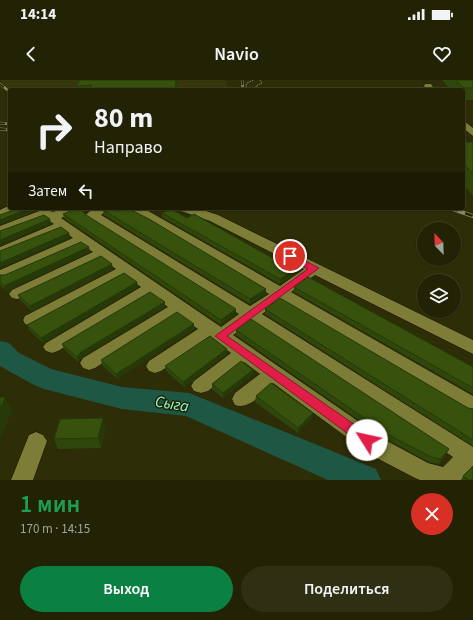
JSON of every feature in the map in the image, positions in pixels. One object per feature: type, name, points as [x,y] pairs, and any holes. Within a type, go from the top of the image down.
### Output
[{"type":"street","points":[[465,126],[473,133]]},
{"type":"street","points":[[0,215],[9,210]]},
{"type":"street","points":[[0,252],[58,221],[72,210]]},
{"type":"street","points":[[0,231],[46,213],[379,448],[423,471],[447,479],[470,457],[251,314],[92,214],[100,210]]},
{"type":"street","points":[[137,210],[473,406]]},
{"type":"street","points":[[192,210],[214,218],[473,348]]},
{"type":"street","points":[[1,275],[84,239]]},
{"type":"street","points":[[17,294],[103,253]]},
{"type":"street","points":[[155,366],[251,314],[315,268]]},
{"type":"street","points":[[32,320],[126,270]]},
{"type":"street","points":[[52,347],[151,288]]},
{"type":"street","points":[[89,363],[179,307]]},
{"type":"street","points":[[201,386],[244,353]]},
{"type":"street","points":[[242,399],[273,373]]},
{"type":"street","points":[[22,480],[36,441]]},
{"type":"path","points":[[245,88],[245,84],[254,80]]},
{"type":"path","points":[[256,88],[256,86],[262,83],[260,80]]},
{"type":"shaded area","points":[[0,80],[226,80],[227,88],[8,88]]},
{"type":"building","points":[[80,80],[176,80],[175,88],[90,88],[92,85],[76,86]]},
{"type":"building","points":[[455,80],[473,80],[473,88],[464,88]]},
{"type":"building","points":[[465,142],[473,142],[473,174],[465,165]]},
{"type":"building","points":[[14,210],[25,210],[0,220],[0,215]]},
{"type":"building","points":[[73,210],[82,210],[86,215],[236,309],[221,320],[63,214]]},
{"type":"building","points":[[103,210],[131,210],[149,219],[266,289],[250,299]]},
{"type":"building","points":[[173,210],[187,218],[194,214],[294,270],[280,279],[162,213]]},
{"type":"building","points":[[44,215],[50,219],[0,240],[0,231]]},
{"type":"building","points":[[61,227],[69,233],[0,263],[0,251]]},
{"type":"building","points":[[81,242],[89,247],[4,286],[0,282],[0,275],[5,275]]},
{"type":"building","points":[[101,256],[112,264],[30,306],[18,295]]},
{"type":"building","points":[[124,273],[137,282],[41,338],[27,325]]},
{"type":"building","points":[[308,277],[473,367],[473,388],[294,287]]},
{"type":"building","points":[[150,292],[165,302],[81,352],[77,357],[62,344]]},
{"type":"building","points":[[280,298],[468,408],[473,409],[473,440],[265,309]]},
{"type":"building","points":[[177,312],[194,324],[116,374],[101,360]]},
{"type":"building","points":[[251,319],[449,449],[441,459],[431,457],[389,435],[236,330]]},
{"type":"building","points":[[210,336],[227,349],[183,382],[165,366]]},
{"type":"building","points":[[241,361],[253,370],[223,393],[212,384]]},
{"type":"building","points":[[271,383],[313,413],[298,428],[256,396]]},
{"type":"building","points":[[0,397],[5,397],[0,409]]},
{"type":"building","points":[[103,418],[98,438],[54,439],[60,419]]},
{"type":"building","points":[[473,466],[473,480],[469,480],[463,476]]},
{"type":"waterway","name":"Сыга","points":[[0,350],[10,360],[44,378],[122,398],[189,405],[364,480]]},
{"type":"railway","points":[[242,80],[243,88]]},
{"type":"railway","points":[[0,84],[8,90]]},
{"type":"railway","points":[[0,123],[8,124]]},
{"type":"railway","points":[[0,129],[8,130]]},
{"type":"railway","points":[[456,210],[473,216]]},
{"type":"route","points":[[290,256],[315,268],[220,336],[367,440]]}]
